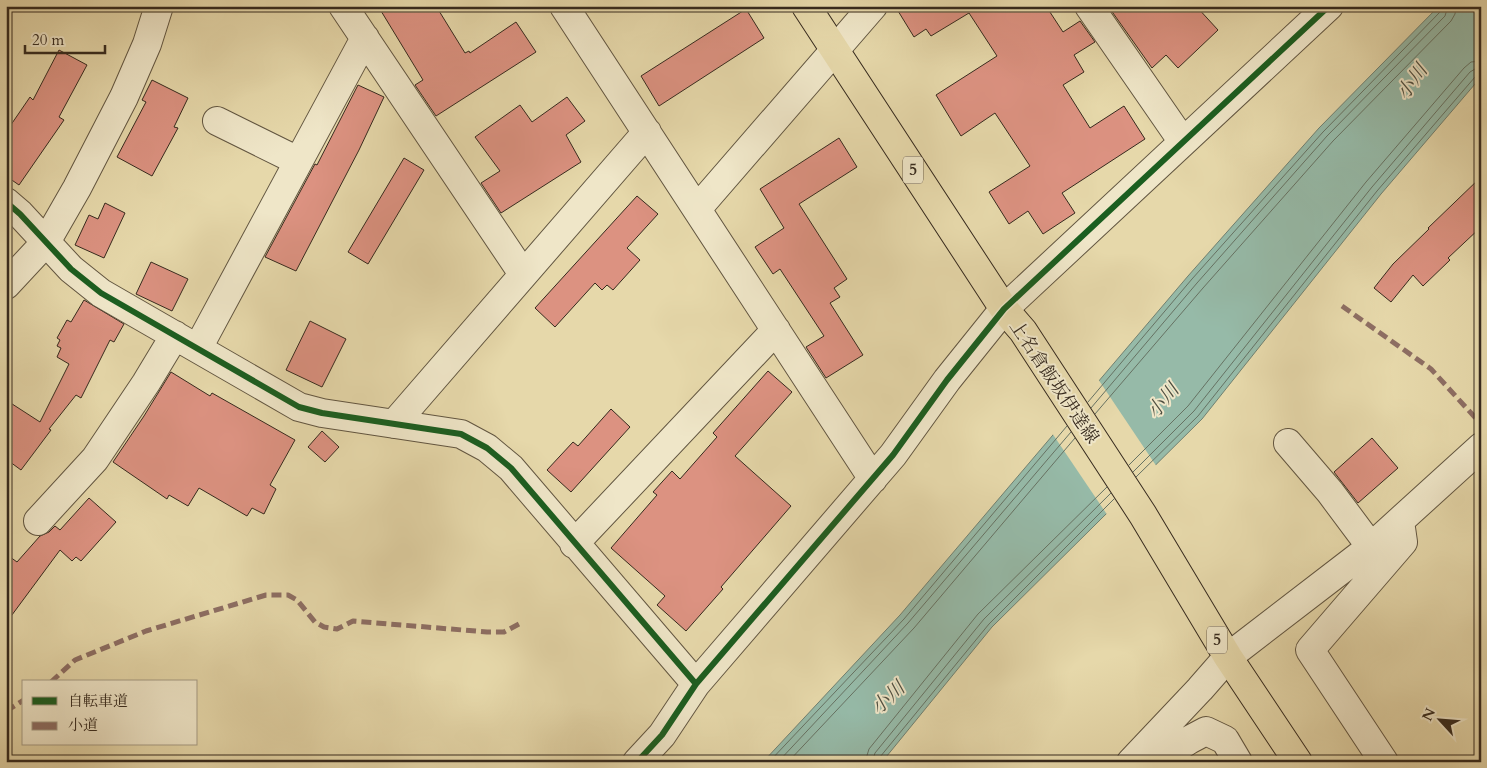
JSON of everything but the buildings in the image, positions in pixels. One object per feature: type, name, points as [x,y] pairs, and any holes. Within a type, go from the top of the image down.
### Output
[{"type":"main road","name":"上名倉飯坂伊達線","points":[[806,6],[1004,309],[1023,331],[1143,516],[1228,657],[1298,762]]},
{"type":"street","points":[[6,286],[46,242],[76,188],[124,97],[147,44],[159,6]]},
{"type":"street","points":[[343,6],[523,274]]},
{"type":"street","points":[[564,6],[873,478]]},
{"type":"street","points":[[697,209],[874,6]]},
{"type":"street","points":[[1089,6],[1184,142]]},
{"type":"street","points":[[637,762],[662,735],[696,684],[893,455],[946,380],[1004,309],[1329,6]]},
{"type":"street","points":[[38,521],[95,459],[146,383],[186,342],[298,161],[365,38]]},
{"type":"street","points":[[216,121],[298,161]]},
{"type":"street","points":[[394,424],[647,132]]},
{"type":"street","points":[[6,202],[20,214],[71,269],[101,293],[299,407],[322,413],[460,434],[487,448],[511,468],[574,544],[696,684]]},
{"type":"street","points":[[574,544],[776,330]]},
{"type":"street","points":[[1288,443],[1330,492],[1371,547]]},
{"type":"street","points":[[1131,762],[1228,657],[1371,547],[1481,447]]},
{"type":"street","points":[[1384,762],[1310,650],[1403,542],[1400,521]]},
{"type":"street","points":[[1155,762],[1206,731],[1225,740],[1238,762]]},
{"type":"water","name":"小川","points":[[1439,6],[1481,6],[1481,77],[1381,194],[1202,419],[992,627],[882,762],[763,762],[900,615],[1188,276],[1319,128]]},
{"type":"pier","points":[[1098,379],[1157,467],[1108,516],[1052,433]]},
{"type":"marked path","points":[[1342,306],[1431,369],[1481,424]]},
{"type":"marked path","points":[[53,680],[75,660],[146,631],[266,595],[288,595],[297,600],[315,622],[324,627],[337,629],[353,621],[504,632],[519,624]]},
{"type":"marked path","points":[[6,711],[22,701]]},
{"type":"cycle path","points":[[637,762],[662,735],[696,684],[893,455],[947,380],[1004,309],[1329,6]]},
{"type":"cycle path","points":[[6,202],[20,214],[71,269],[101,293],[299,407],[322,413],[461,434],[487,448],[511,468],[696,684]]}]
